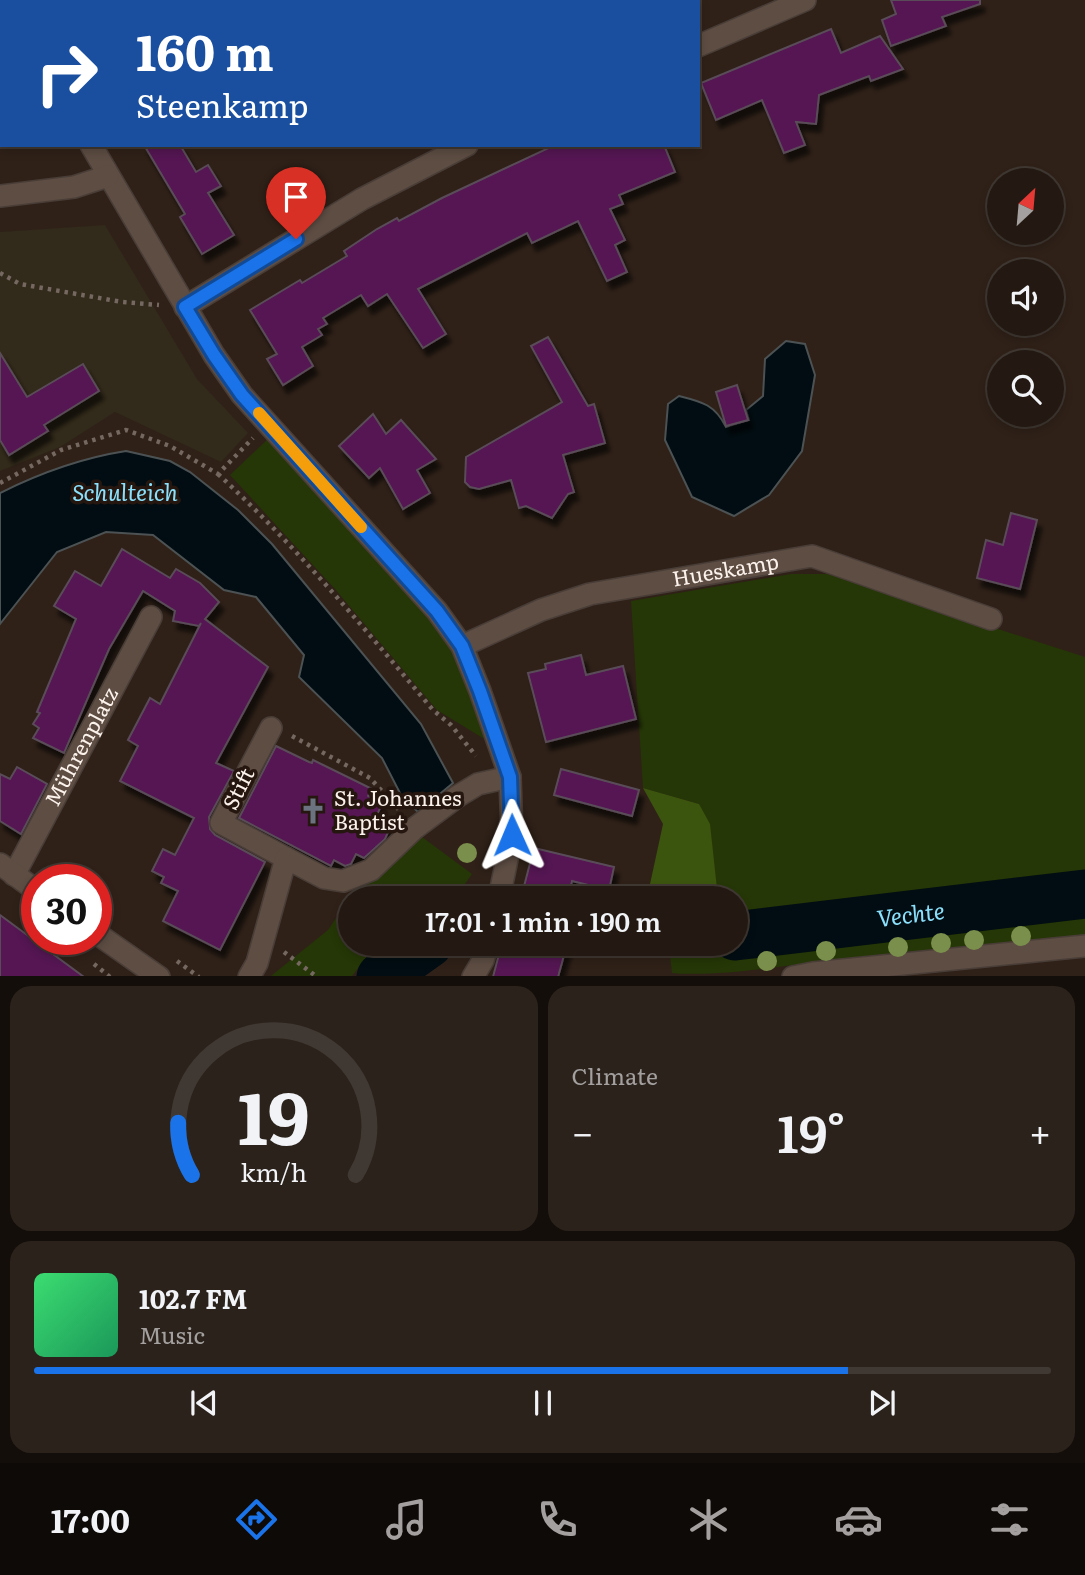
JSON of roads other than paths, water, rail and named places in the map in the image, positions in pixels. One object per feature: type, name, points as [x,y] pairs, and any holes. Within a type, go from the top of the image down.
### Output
[{"type":"street","points":[[700,45],[805,0]]},
{"type":"street","points":[[91,147],[214,355],[242,395],[437,611],[462,646],[480,691],[504,778],[512,835],[502,886]]},
{"type":"street","points":[[185,307],[362,199],[463,147]]},
{"type":"street","points":[[0,196],[74,187],[108,176]]},
{"type":"street","name":"Hueskamp","points":[[462,646],[541,610],[590,594],[812,556],[991,619]]},
{"type":"street","name":"Mührenplatz","points":[[7,869],[150,617]]},
{"type":"street","name":"Stift","points":[[271,728],[221,823],[324,878],[343,881],[371,870],[415,828],[457,796],[478,784],[504,778]]},
{"type":"street","points":[[249,976],[257,963],[286,858]]},
{"type":"street","points":[[112,944],[159,976]]},
{"type":"street","points":[[793,976],[946,968],[1085,946]]},
{"type":"street","points":[[473,976],[484,956]]},
{"type":"water","points":[[786,341],[805,344],[815,375],[802,451],[769,495],[734,516],[692,497],[665,440],[668,404],[679,396],[702,403],[713,409],[726,427],[749,420],[746,410],[763,396],[765,359]]},
{"type":"water","name":"Schulteich","points":[[126,451],[170,461],[190,472],[238,510],[272,544],[421,724],[453,783],[418,812],[402,797],[382,758],[299,677],[304,655],[256,597],[224,590],[153,535],[106,532],[57,552],[0,624],[0,493],[61,467]]},
{"type":"waterway","name":"Vechte","points":[[748,934],[1085,894]]},
{"type":"waterway","name":"Vechte","points":[[382,976],[411,956]]},
{"type":"place","name":"St. Johannes Baptist","points":[[313,811]]}]
